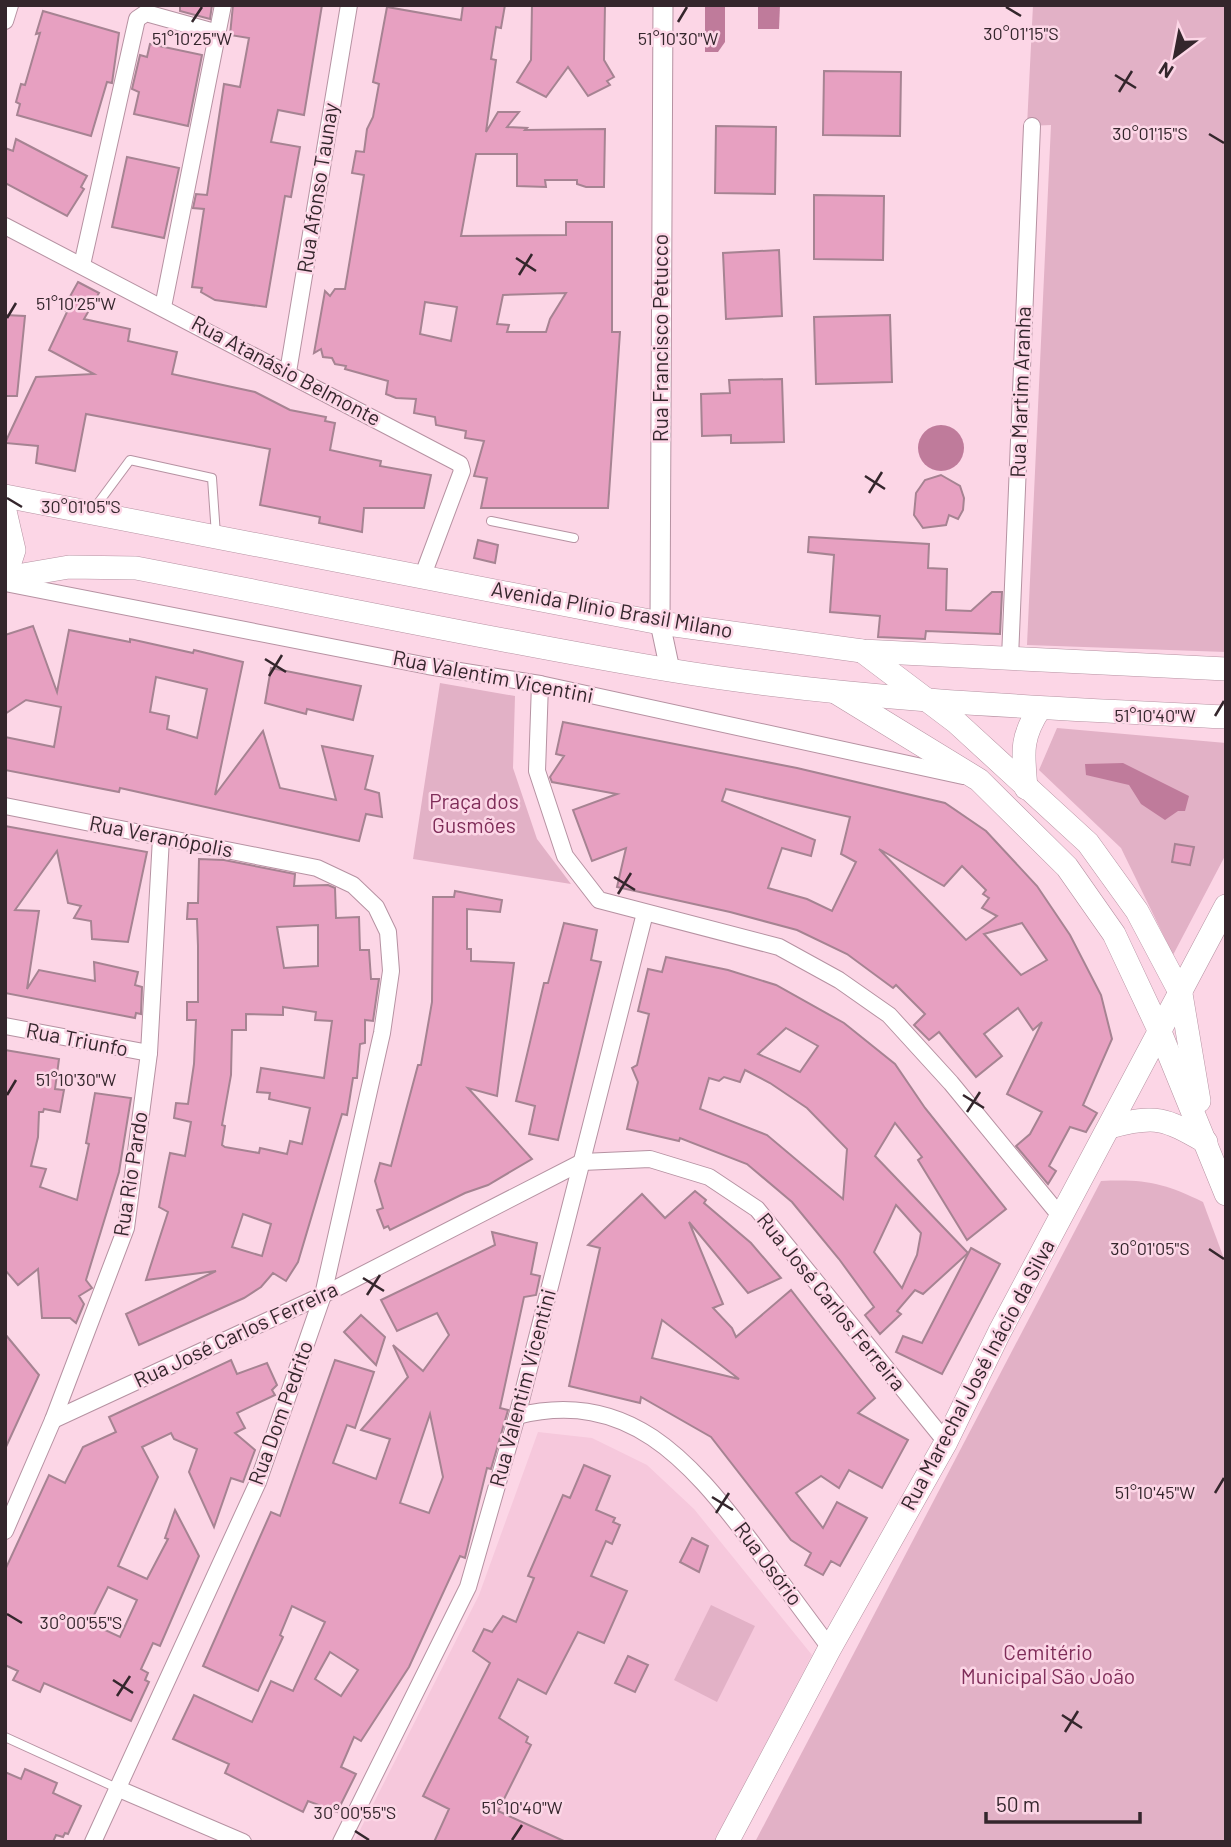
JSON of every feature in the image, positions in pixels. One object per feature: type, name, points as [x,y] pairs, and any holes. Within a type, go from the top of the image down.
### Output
[{"type":"main road","name":"Avenida Plínio Brasil Milano","points":[[5,496],[660,623],[862,651],[1226,669]]},
{"type":"main road","points":[[5,511],[15,550],[5,579],[69,567],[136,568],[670,670],[835,692],[1040,708],[1226,717]]},
{"type":"main road","points":[[862,651],[956,722],[1088,843],[1137,911],[1181,994],[1206,1142]]},
{"type":"main road","points":[[835,692],[979,780],[1067,867],[1114,934],[1160,1032],[1224,1185]]},
{"type":"main road","points":[[1026,788],[1023,743],[1027,727],[1040,708]]},
{"type":"main road","name":"Rua Marechal José Inácio da Silva","points":[[727,1842],[830,1648],[946,1442],[999,1333],[1226,906]]},
{"type":"main road","points":[[1110,1127],[1139,1119],[1167,1120],[1206,1142]]},
{"type":"street","points":[[5,21],[10,5]]},
{"type":"street","points":[[163,307],[223,5]]},
{"type":"street","name":"Rua Afonso Taunay","points":[[288,372],[349,5]]},
{"type":"street","name":"Rua Francisco Petucco","points":[[663,5],[660,623],[670,670]]},
{"type":"street","points":[[82,265],[137,19],[147,9],[218,33]]},
{"type":"street","name":"Rua Martim Aranha","points":[[1010,658],[1032,126]]},
{"type":"street","name":"Rua Atanásio Belmonte","points":[[5,226],[460,464],[462,471],[423,575]]},
{"type":"street","name":"Rua Valentim Vicentini","points":[[5,579],[428,666],[541,684],[979,780]]},
{"type":"street","points":[[541,684],[537,771],[565,856],[599,900],[779,947],[839,981],[889,1015],[951,1083],[1061,1217]]},
{"type":"street","name":"Rua Veranópolis","points":[[5,806],[317,868]]},
{"type":"street","name":"Rua Rio Pardo","points":[[5,1531],[53,1420],[126,1228],[149,1053],[161,838]]},
{"type":"street","name":"Rua Dom Pedrito","points":[[93,1842],[258,1482],[323,1295],[382,1033],[391,971],[388,932],[376,908],[353,885],[317,868]]},
{"type":"street","name":"Rua Valentim Vicentini","points":[[341,1842],[468,1587],[517,1416],[645,913]]},
{"type":"street","name":"Rua Triunfo","points":[[5,1026],[149,1053]]},
{"type":"street","name":"Rua José Carlos Ferreira","points":[[53,1420],[323,1295],[582,1162],[650,1159],[709,1177],[757,1209],[946,1442]]},
{"type":"street","name":"Rua Osório","points":[[517,1416],[551,1407],[600,1413],[639,1430],[675,1452],[706,1482],[830,1648]]},
{"type":"street","points":[[119,1789],[243,1842]]},
{"type":"lane","points":[[93,511],[130,460],[212,478],[216,535]]},
{"type":"lane","points":[[491,521],[574,538]]},
{"type":"lane","points":[[5,1737],[119,1789]]},
{"type":"shaded area","points":[[705,5],[725,5],[725,42],[718,52],[705,52]]},
{"type":"shaded area","points":[[758,5],[780,5],[779,29],[758,29]]},
{"type":"shaded area","points":[[941,425],[957,432],[964,448],[957,464],[941,471],[925,464],[918,448],[925,432]]},
{"type":"shaded area","points":[[1123,763],[1189,796],[1185,811],[1178,811],[1165,820],[1141,804],[1129,785],[1086,775],[1085,764]]},
{"type":"shaded area","points":[[538,1432],[592,1438],[647,1465],[694,1509],[812,1655],[715,1842],[354,1842],[479,1595]]},
{"type":"green space","points":[[1033,5],[1226,5],[1226,652],[1027,645],[1051,125],[1027,126]]},
{"type":"green space","name":"Praça dos Gusmões","points":[[440,683],[515,696],[513,768],[537,839],[571,884],[413,859]]},
{"type":"green space","points":[[1057,728],[1226,743],[1226,854],[1173,955],[1121,848],[1039,770]]},
{"type":"green space","name":"Cemitério Municipal São João","points":[[1101,1181],[1154,1184],[1177,1190],[1203,1202],[1226,1264],[1226,1842],[755,1842]]},
{"type":"green space","points":[[711,1605],[755,1626],[717,1702],[674,1680]]},
{"type":"building","points":[[180,5],[212,5],[210,19],[180,11]]},
{"type":"building","points":[[233,5],[322,5],[304,115],[278,110],[271,142],[300,147],[291,197],[285,196],[266,307],[215,300],[201,292],[202,288],[192,287],[204,209],[193,208],[196,194],[207,195],[224,84],[240,87],[249,38],[230,35]]},
{"type":"building","points":[[463,5],[505,5],[501,28],[496,27],[491,59],[496,60],[486,132],[498,112],[519,112],[507,127],[527,128],[525,130],[605,129],[604,187],[586,187],[577,184],[577,180],[545,180],[546,187],[517,186],[517,154],[476,154],[461,236],[566,235],[566,222],[612,222],[612,332],[620,332],[608,508],[481,508],[487,478],[474,476],[484,441],[465,438],[466,431],[436,425],[435,417],[414,413],[416,399],[396,398],[386,394],[388,381],[345,369],[346,366],[335,364],[332,358],[323,357],[321,349],[314,353],[325,291],[330,296],[335,289],[345,289],[364,175],[352,173],[356,151],[364,152],[367,129],[373,117],[379,84],[373,82],[387,7],[461,20]],"holes":[[[566,293],[550,319],[546,332],[507,332],[509,325],[497,324],[503,295]],[[425,302],[457,307],[451,341],[420,334]]]},
{"type":"building","points":[[532,5],[605,5],[604,60],[614,77],[607,81],[610,85],[588,96],[568,67],[546,97],[517,82],[531,60]]},
{"type":"building","points":[[43,11],[119,33],[112,83],[107,82],[91,136],[17,115],[20,104],[16,102],[21,84],[25,85],[40,33],[36,34]]},
{"type":"building","points":[[150,44],[202,55],[188,126],[134,114],[139,92],[132,89],[140,55],[147,57]]},
{"type":"building","points":[[824,71],[901,72],[900,136],[823,135]]},
{"type":"building","points":[[716,126],[776,127],[775,194],[715,193]]},
{"type":"building","points":[[16,139],[87,176],[81,187],[84,189],[67,216],[5,183],[5,148],[13,151]]},
{"type":"building","points":[[127,157],[179,168],[164,238],[112,227]]},
{"type":"building","points":[[814,195],[884,196],[883,260],[814,259]]},
{"type":"building","points":[[779,250],[782,316],[726,319],[723,253]]},
{"type":"building","points":[[78,282],[99,293],[84,319],[130,329],[128,341],[177,352],[172,374],[255,392],[290,410],[326,417],[325,421],[335,423],[330,450],[381,461],[380,466],[431,475],[424,508],[364,508],[362,532],[319,523],[320,517],[260,505],[270,449],[86,414],[75,471],[36,463],[38,446],[5,443],[36,377],[94,374],[49,350],[67,312],[63,309]]},
{"type":"building","points":[[5,315],[25,316],[17,396],[5,396]]},
{"type":"building","points":[[890,315],[892,382],[816,384],[814,317]]},
{"type":"building","points":[[782,379],[784,442],[731,443],[731,435],[702,436],[701,394],[730,393],[729,380]]},
{"type":"building","points":[[941,475],[960,486],[964,498],[963,510],[958,519],[949,515],[946,525],[923,528],[914,515],[916,493],[925,480]]},
{"type":"building","points":[[809,537],[929,544],[928,568],[947,569],[946,610],[971,611],[992,592],[1002,592],[1000,634],[926,631],[925,639],[878,637],[880,616],[830,612],[834,555],[808,552]]},
{"type":"building","points":[[478,540],[498,545],[495,563],[474,558]]},
{"type":"building","points":[[33,626],[57,692],[69,630],[130,642],[130,639],[193,653],[194,650],[243,662],[215,795],[263,731],[280,788],[336,800],[322,746],[373,756],[365,789],[379,793],[382,817],[366,814],[359,841],[120,788],[119,792],[5,770],[5,737],[54,747],[61,707],[26,700],[5,714],[5,635]],"holes":[[[156,677],[207,689],[197,738],[167,729],[169,716],[150,712]]]},
{"type":"building","points":[[271,668],[361,686],[353,720],[307,709],[306,714],[265,703]]},
{"type":"building","points":[[563,722],[797,768],[945,803],[986,831],[1037,886],[1070,935],[1101,995],[1112,1039],[1083,1105],[1097,1113],[1086,1132],[1070,1127],[1049,1166],[1056,1171],[1048,1184],[1016,1146],[1030,1134],[1042,1112],[1007,1094],[1042,1022],[1033,1030],[1018,1008],[984,1034],[1002,1056],[976,1077],[939,1032],[929,1040],[914,1025],[925,1014],[896,985],[893,988],[847,954],[797,930],[617,887],[626,848],[592,861],[573,810],[617,794],[552,782],[550,777],[564,756],[556,754]],"holes":[[[726,789],[850,817],[841,854],[856,862],[832,911],[807,899],[768,888],[782,848],[811,856],[815,840],[722,801]],[[879,849],[944,886],[962,866],[986,890],[983,894],[989,898],[982,908],[997,916],[966,940]],[[1022,923],[1047,960],[1021,975],[984,934]]]},
{"type":"building","points":[[5,826],[147,852],[128,942],[92,939],[91,921],[74,918],[81,906],[68,903],[57,851],[15,910],[39,911],[27,989],[39,970],[95,981],[94,962],[138,972],[135,985],[142,987],[141,1014],[136,1013],[135,1018],[5,993]]},
{"type":"building","points":[[1175,844],[1194,847],[1190,865],[1172,862]]},
{"type":"building","points":[[199,859],[224,860],[295,874],[294,886],[328,885],[335,888],[336,918],[359,917],[360,950],[369,950],[371,979],[379,979],[373,1021],[365,1020],[365,1043],[360,1044],[357,1078],[353,1078],[347,1115],[342,1114],[298,1262],[286,1281],[273,1273],[261,1287],[244,1298],[139,1345],[126,1314],[216,1271],[146,1280],[168,1212],[159,1207],[170,1153],[185,1156],[191,1122],[174,1118],[176,1103],[188,1104],[194,1064],[196,1020],[187,1020],[187,1002],[198,1002],[197,919],[187,919],[188,903],[198,903]],"holes":[[[318,925],[318,966],[284,968],[277,927]],[[283,1007],[316,1012],[315,1020],[332,1021],[324,1078],[261,1068],[257,1092],[270,1093],[269,1099],[310,1108],[302,1144],[290,1141],[287,1154],[260,1148],[259,1153],[225,1147],[222,1145],[225,1126],[222,1125],[231,1075],[232,1030],[246,1030],[246,1014],[283,1015]],[[243,1214],[271,1224],[262,1256],[232,1247]]]},
{"type":"building","points":[[455,891],[502,900],[500,912],[467,909],[467,949],[471,949],[471,961],[514,963],[497,1096],[468,1088],[532,1159],[488,1185],[465,1193],[390,1230],[388,1226],[384,1228],[377,1210],[383,1208],[375,1181],[380,1163],[391,1166],[418,1065],[421,1065],[432,1002],[433,897],[454,897]]},
{"type":"building","points":[[564,923],[597,930],[591,960],[601,962],[558,1140],[529,1134],[535,1106],[516,1101],[544,983],[548,983]]},
{"type":"building","points":[[666,957],[728,970],[776,985],[844,1023],[895,1064],[925,1108],[1006,1209],[967,1240],[918,1160],[922,1157],[895,1123],[875,1156],[968,1253],[923,1294],[915,1290],[897,1311],[901,1314],[880,1334],[865,1315],[874,1307],[839,1259],[792,1202],[747,1164],[680,1138],[679,1141],[627,1129],[638,1082],[632,1068],[637,1065],[649,1014],[638,1011],[648,969],[662,972]],"holes":[[[786,1028],[818,1046],[800,1072],[758,1054]],[[745,1070],[770,1083],[807,1108],[847,1149],[843,1199],[767,1135],[700,1109],[709,1078],[719,1081],[724,1077],[740,1082]],[[896,1205],[921,1233],[917,1255],[902,1288],[874,1252]]]},
{"type":"building","points":[[5,1050],[59,1059],[55,1089],[64,1090],[60,1112],[44,1109],[39,1112],[38,1137],[31,1166],[46,1169],[40,1187],[77,1200],[89,1144],[86,1143],[95,1093],[131,1098],[119,1172],[86,1280],[92,1288],[79,1296],[84,1304],[76,1323],[70,1318],[42,1318],[38,1269],[18,1285],[5,1270]]},
{"type":"building","points":[[695,1191],[706,1200],[704,1203],[751,1243],[781,1278],[748,1293],[689,1222],[723,1304],[713,1308],[732,1328],[736,1337],[791,1290],[875,1398],[858,1413],[908,1440],[882,1488],[849,1470],[839,1488],[821,1476],[796,1493],[823,1528],[837,1502],[867,1518],[840,1566],[831,1561],[823,1575],[805,1565],[811,1553],[791,1540],[711,1437],[641,1397],[640,1403],[569,1386],[600,1248],[588,1245],[642,1194],[665,1218]],"holes":[[[662,1320],[739,1379],[652,1358]]]},
{"type":"building","points":[[492,1232],[537,1243],[531,1274],[540,1276],[536,1295],[524,1297],[500,1408],[508,1410],[491,1469],[487,1468],[465,1558],[460,1556],[409,1667],[361,1741],[354,1737],[341,1767],[356,1774],[337,1812],[308,1801],[303,1812],[225,1773],[229,1764],[173,1739],[194,1695],[252,1722],[271,1681],[293,1691],[325,1622],[292,1606],[280,1635],[283,1637],[258,1691],[203,1666],[271,1512],[280,1516],[335,1360],[374,1372],[355,1428],[347,1425],[333,1463],[376,1479],[390,1439],[361,1430],[408,1377],[393,1345],[423,1371],[449,1335],[437,1313],[397,1331],[381,1300],[495,1245]],"holes":[[[430,1414],[443,1477],[429,1513],[400,1503]],[[330,1652],[358,1670],[341,1696],[315,1679]]]},
{"type":"building","points":[[971,1248],[1000,1264],[942,1374],[896,1352],[903,1336],[922,1343]]},
{"type":"building","points":[[361,1315],[385,1337],[376,1365],[344,1332]]},
{"type":"building","points":[[5,1334],[39,1375],[5,1449]]},
{"type":"building","points":[[231,1360],[237,1374],[267,1363],[277,1385],[272,1390],[275,1395],[237,1413],[245,1428],[235,1433],[255,1450],[243,1482],[231,1478],[214,1527],[189,1472],[197,1449],[174,1439],[171,1433],[142,1447],[158,1477],[118,1566],[147,1579],[168,1539],[165,1538],[175,1510],[199,1556],[160,1646],[153,1643],[141,1669],[148,1673],[145,1680],[149,1682],[131,1721],[44,1683],[40,1692],[13,1680],[18,1671],[5,1665],[5,1570],[49,1475],[65,1483],[83,1447],[116,1432],[109,1417]],"holes":[[[108,1587],[137,1600],[120,1637],[90,1623]]]},
{"type":"building","points":[[584,1465],[610,1476],[596,1510],[615,1518],[613,1522],[620,1525],[612,1544],[606,1541],[591,1576],[627,1591],[604,1643],[578,1632],[546,1694],[518,1679],[499,1718],[528,1737],[526,1742],[531,1745],[498,1811],[566,1842],[434,1842],[449,1809],[423,1796],[490,1663],[473,1651],[484,1629],[492,1632],[503,1616],[516,1622],[534,1578],[528,1576],[563,1495],[570,1498]]},
{"type":"building","points":[[692,1538],[708,1546],[699,1572],[680,1562]]},
{"type":"building","points":[[628,1656],[648,1665],[635,1692],[615,1683]]},
{"type":"building","points":[[25,1769],[57,1783],[53,1793],[81,1806],[68,1834],[65,1833],[63,1837],[56,1835],[53,1842],[5,1842],[5,1772],[21,1779]]}]
